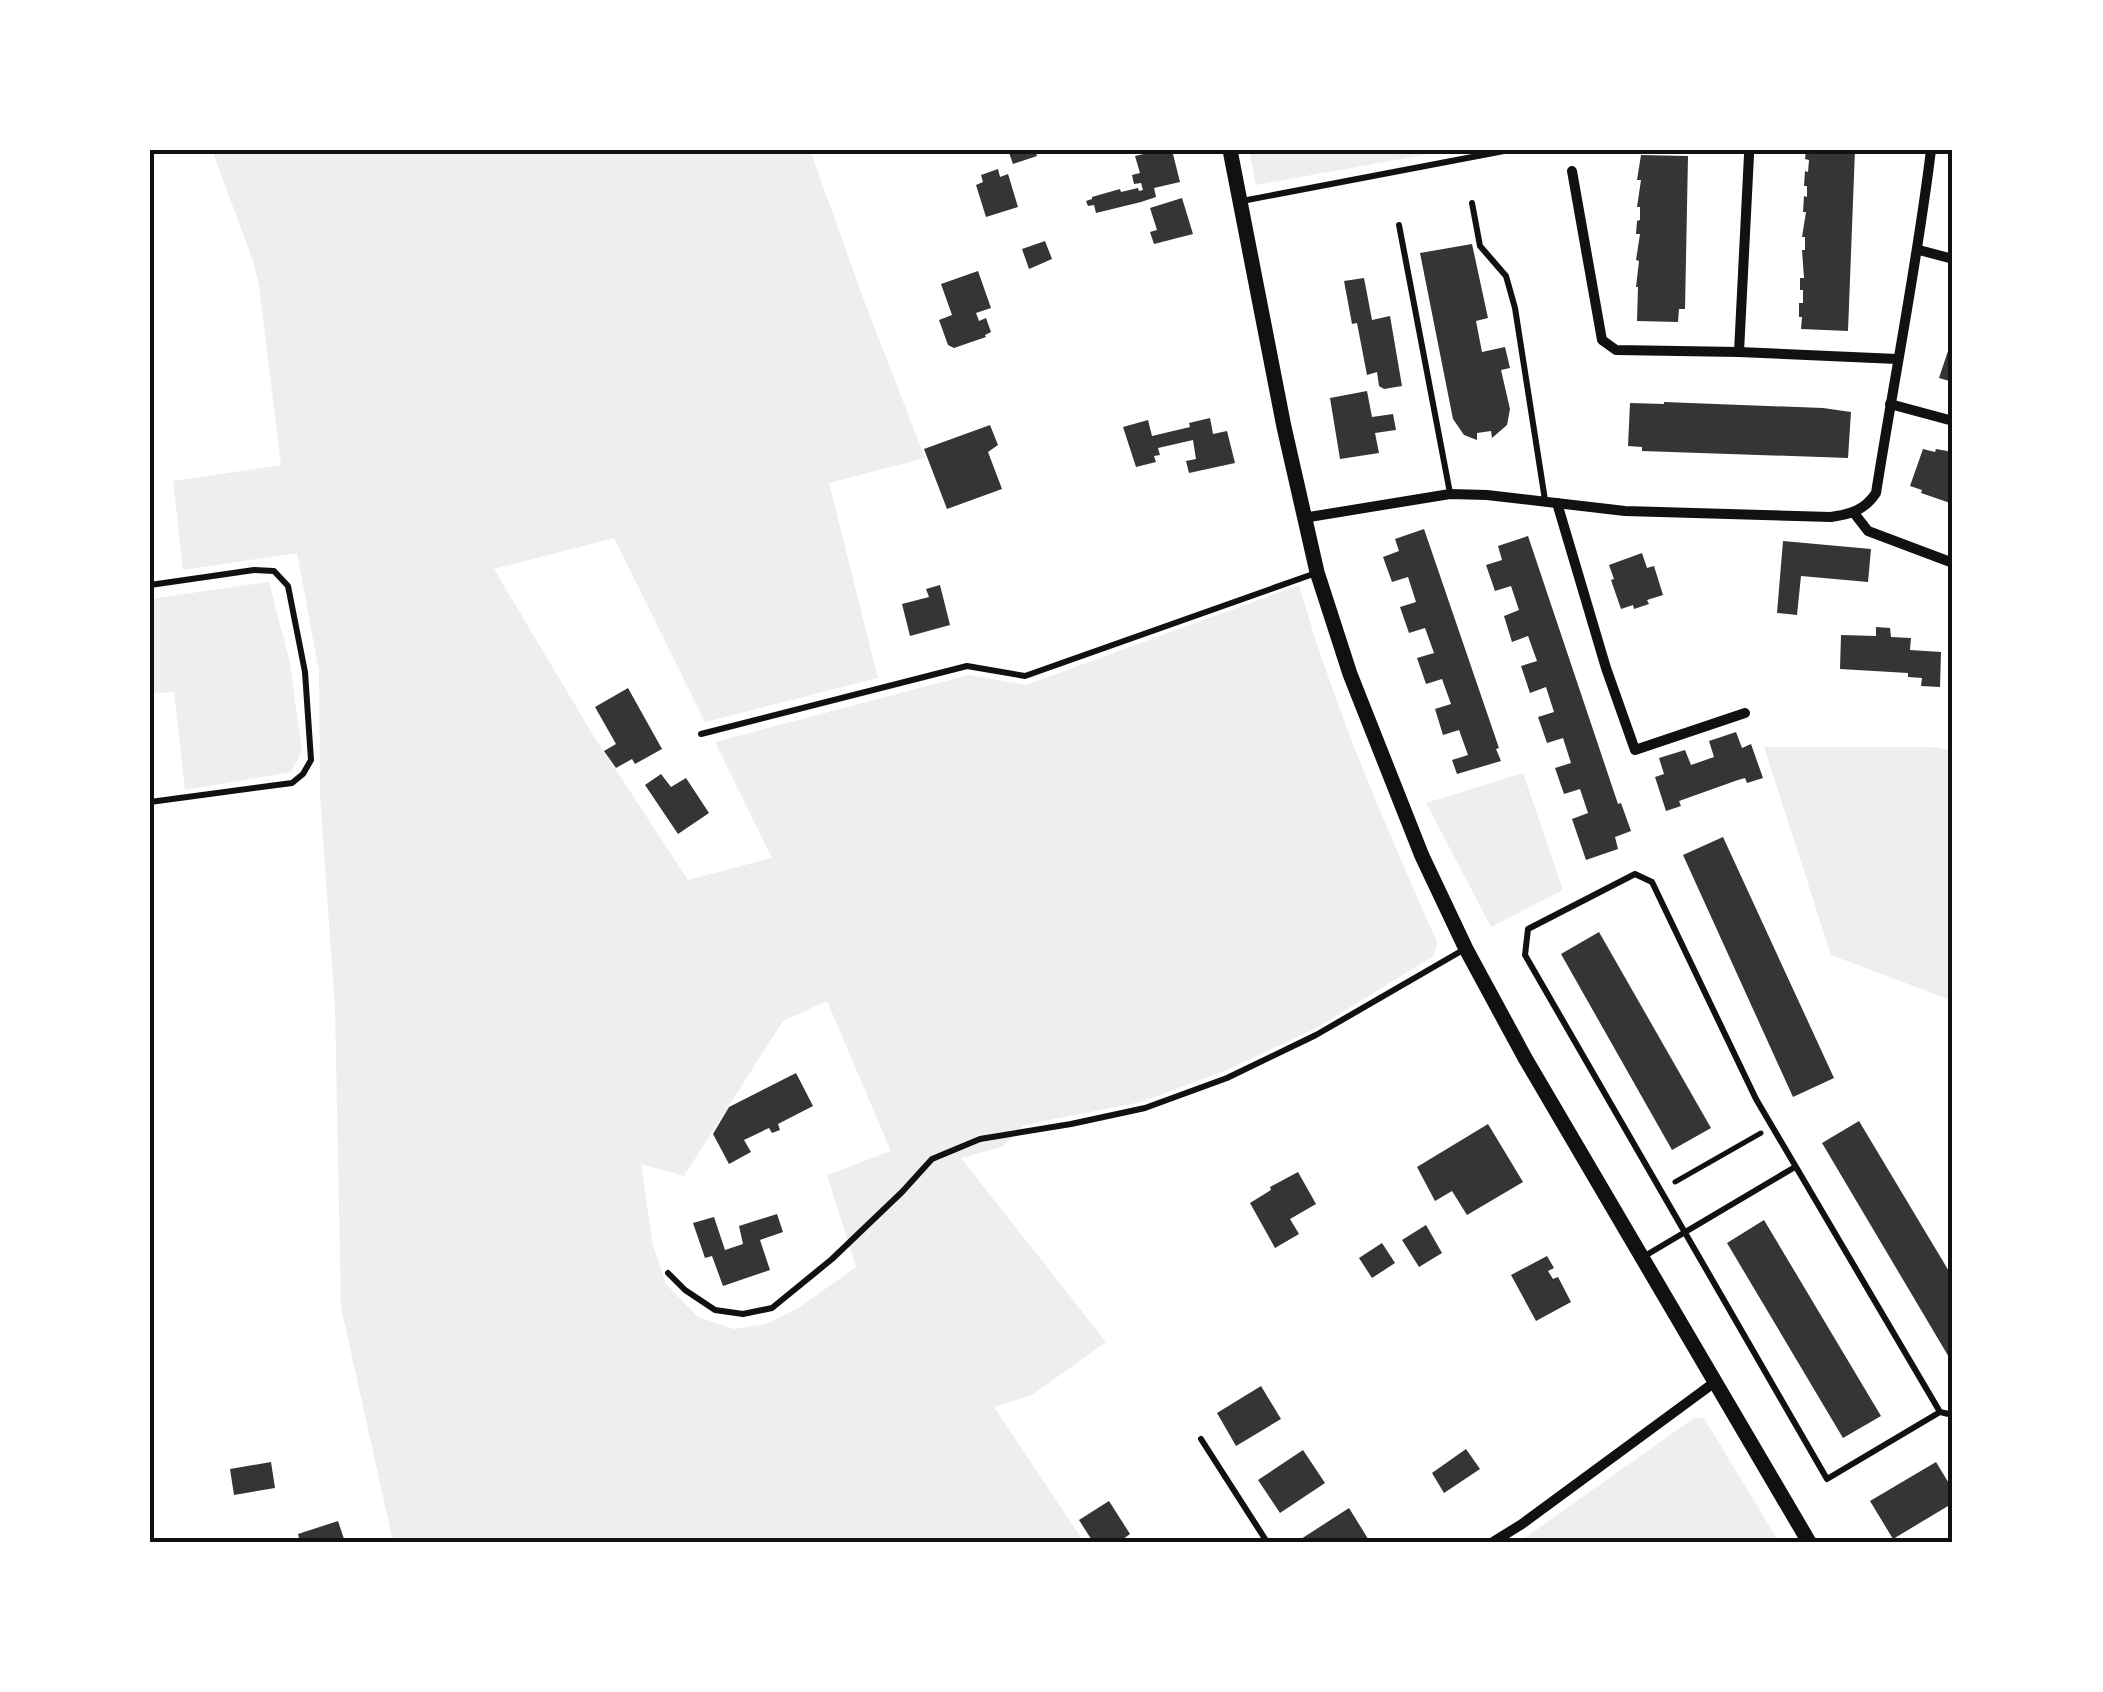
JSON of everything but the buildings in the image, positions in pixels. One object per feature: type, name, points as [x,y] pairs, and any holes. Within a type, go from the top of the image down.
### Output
[{"type":"street","points":[[1230,150],[1317,572],[1350,674],[1422,856],[1466,949],[1525,1058],[1809,1542]]},
{"type":"street","points":[[1303,518],[1450,494],[1625,512],[1830,518],[1854,513],[1876,493],[1932,150]]},
{"type":"street","points":[[1739,352],[1750,156]]},
{"type":"street","points":[[1572,171],[1602,340],[1616,350],[1897,359]]},
{"type":"street","points":[[1918,250],[1953,260]]},
{"type":"street","points":[[1890,404],[1953,421]]},
{"type":"street","points":[[1551,502],[1635,750],[1744,713]]},
{"type":"street","points":[[1854,513],[1868,530],[1953,562]]},
{"type":"street","points":[[1493,1542],[1715,1382]]},
{"type":"lane","points":[[1240,201],[1509,150]]},
{"type":"lane","points":[[1472,203],[1480,246],[1506,276],[1551,502]]},
{"type":"lane","points":[[1399,225],[1450,494]]},
{"type":"lane","points":[[150,585],[254,570],[274,571],[288,586],[305,672],[311,760],[292,783],[150,802]]},
{"type":"lane","points":[[701,734],[968,666],[1025,676],[1317,572]]},
{"type":"lane","points":[[1940,1412],[1756,1099],[1652,882],[1635,874],[1528,928],[1525,955],[1827,1480],[1940,1412],[1953,1415]]},
{"type":"lane","points":[[668,1273],[715,1310],[743,1314],[772,1308],[832,1260],[932,1159],[980,1138],[1144,1108],[1226,1078],[1316,1035],[1466,949]]},
{"type":"lane","points":[[1642,1258],[1796,1167]]},
{"type":"lane","points":[[1201,1439],[1267,1542]]},
{"type":"path","points":[[1660,1191],[1772,1126]]},
{"type":"shaded area","points":[[212,150],[810,150],[925,458],[829,483],[878,678],[705,722],[614,538],[494,569],[590,730],[688,880],[772,858],[715,742],[969,675],[1026,685],[1299,585],[1344,721],[1437,942],[1434,956],[1313,1030],[1224,1071],[1141,1102],[1024,1125],[1002,1147],[961,1158],[1106,1342],[1032,1395],[994,1407],[1084,1542],[393,1542],[341,1307],[335,1009],[320,796],[319,671],[297,553],[183,570],[173,481],[281,465],[253,261]],"holes":[[[827,1001],[891,1151],[827,1175],[856,1267],[800,1307],[766,1324],[734,1329],[698,1317],[666,1284],[653,1245],[641,1164],[684,1176],[783,1021]]]},
{"type":"shaded area","points":[[1249,150],[1451,150],[1256,185]]},
{"type":"shaded area","points":[[269,582],[290,663],[302,751],[291,772],[185,790],[174,692],[150,694],[150,599]]},
{"type":"shaded area","points":[[1764,747],[1933,747],[1953,751],[1953,1001],[1831,955]]},
{"type":"shaded area","points":[[1523,773],[1563,890],[1491,927],[1426,803]]},
{"type":"shaded area","points":[[1694,1418],[1704,1418],[1779,1542],[1519,1542]]}]
